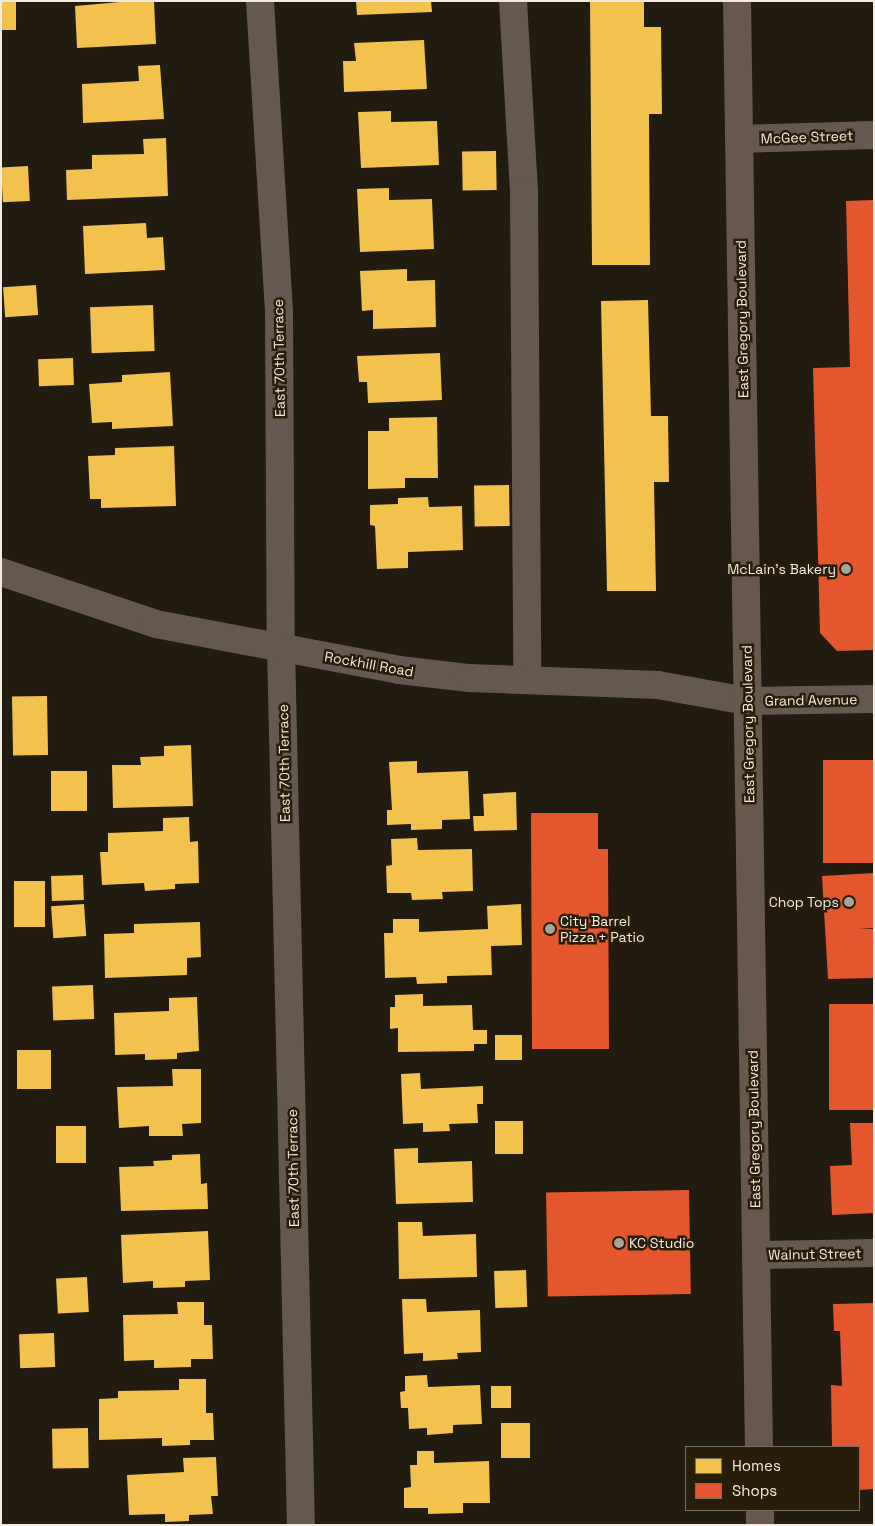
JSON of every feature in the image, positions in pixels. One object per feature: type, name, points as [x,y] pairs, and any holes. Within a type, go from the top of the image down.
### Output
[{"type":"main road","name":"East Gregory Boulevard","points":[[737,1],[759,1446]]},
{"type":"main road","points":[[760,1511],[760,1525]]},
{"type":"street","name":"East 70th Terrace","points":[[260,1],[279,313],[281,647],[301,1525]]},
{"type":"street","points":[[513,1],[524,194],[527,680]]},
{"type":"street","name":"McGee Street","points":[[740,139],[874,134]]},
{"type":"street","name":"Rockhill Road","points":[[1,572],[156,624],[399,670],[468,678],[658,685],[747,701]]},
{"type":"street","name":"Grand Avenue","points":[[747,701],[874,699]]},
{"type":"street","name":"Walnut Street","points":[[757,1255],[874,1253]]},
{"type":"building: Homes","points":[[1,1],[16,1],[16,30],[1,30]]},
{"type":"building: Homes","points":[[154,1],[156,44],[77,48],[75,6]]},
{"type":"building: Homes","points":[[356,1],[431,1],[432,12],[357,15]]},
{"type":"building: Homes","points":[[590,1],[644,1],[644,27],[661,27],[662,114],[649,114],[650,265],[592,265]]},
{"type":"building: Homes","points":[[424,40],[427,89],[344,92],[343,61],[356,61],[354,43]]},
{"type":"building: Homes","points":[[160,65],[164,119],[83,123],[82,84],[139,81],[138,66]]},
{"type":"building: Homes","points":[[391,111],[391,122],[437,121],[439,165],[361,168],[358,112]]},
{"type":"building: Homes","points":[[166,138],[168,196],[67,200],[66,170],[92,169],[92,155],[144,154],[143,139]]},
{"type":"building: Homes","points":[[496,151],[497,190],[463,191],[462,152]]},
{"type":"building: Homes","points":[[28,166],[30,201],[3,202],[1,167]]},
{"type":"building: Homes","points":[[389,188],[389,200],[432,199],[434,249],[360,252],[357,189]]},
{"type":"building: Homes","points":[[146,223],[147,238],[163,237],[165,270],[85,274],[83,226]]},
{"type":"building: Homes","points":[[407,269],[407,281],[435,280],[436,327],[373,329],[373,310],[362,311],[360,271]]},
{"type":"building: Homes","points":[[36,285],[38,315],[5,317],[3,287]]},
{"type":"building: Homes","points":[[648,300],[651,416],[668,416],[669,482],[654,482],[656,591],[607,591],[601,301]]},
{"type":"building: Homes","points":[[153,305],[155,351],[92,353],[90,307]]},
{"type":"building: Homes","points":[[440,353],[442,400],[368,403],[367,382],[359,382],[357,356]]},
{"type":"building: Homes","points":[[73,358],[74,385],[39,386],[38,359]]},
{"type":"building: Homes","points":[[170,372],[173,426],[112,429],[112,422],[92,423],[89,384],[122,382],[122,375]]},
{"type":"building: Homes","points":[[437,417],[438,478],[405,478],[405,488],[368,489],[368,431],[389,431],[389,418]]},
{"type":"building: Homes","points":[[174,446],[176,506],[101,508],[101,499],[90,499],[88,456],[115,455],[115,448]]},
{"type":"building: Homes","points":[[509,485],[510,526],[475,527],[474,486]]},
{"type":"building: Homes","points":[[428,497],[429,507],[462,506],[463,550],[408,552],[408,568],[377,569],[375,526],[370,525],[370,505],[398,504],[398,498]]},
{"type":"building: Homes","points":[[47,696],[48,755],[13,756],[12,697]]},
{"type":"building: Homes","points":[[191,745],[193,806],[113,808],[112,765],[141,765],[140,757],[164,756],[164,746]]},
{"type":"building: Homes","points":[[417,761],[417,773],[468,771],[470,819],[442,820],[442,829],[411,830],[411,824],[387,825],[387,810],[392,810],[389,762]]},
{"type":"building: Homes","points":[[51,771],[87,771],[87,811],[51,811]]},
{"type":"building: Homes","points":[[516,792],[517,830],[474,831],[473,816],[484,816],[483,794]]},
{"type":"building: Homes","points":[[189,817],[190,842],[198,841],[199,883],[175,884],[175,889],[145,891],[144,883],[102,885],[100,852],[108,852],[108,833],[163,831],[163,818]]},
{"type":"building: Homes","points":[[417,838],[418,850],[472,849],[473,891],[442,892],[443,899],[412,900],[411,893],[387,893],[386,866],[392,865],[391,839]]},
{"type":"building: Homes","points":[[83,875],[84,900],[52,901],[51,876]]},
{"type":"building: Homes","points":[[14,881],[45,881],[45,927],[14,927]]},
{"type":"building: Homes","points":[[84,904],[86,936],[53,938],[51,906]]},
{"type":"building: Homes","points":[[521,904],[522,945],[491,946],[492,975],[447,976],[447,983],[417,984],[416,977],[385,978],[384,933],[393,933],[393,919],[419,919],[419,932],[488,929],[487,906]]},
{"type":"building: Homes","points":[[200,922],[201,957],[187,958],[187,975],[105,978],[104,934],[134,933],[134,924]]},
{"type":"building: Homes","points":[[93,985],[94,1019],[53,1020],[52,986]]},
{"type":"building: Homes","points":[[423,994],[423,1006],[472,1005],[473,1030],[487,1030],[487,1044],[474,1044],[474,1051],[398,1052],[398,1028],[390,1029],[390,1007],[395,1007],[395,995]]},
{"type":"building: Homes","points":[[197,997],[199,1051],[177,1053],[177,1059],[145,1060],[145,1054],[115,1055],[114,1013],[169,1011],[169,998]]},
{"type":"building: Homes","points":[[495,1035],[522,1035],[522,1060],[495,1060]]},
{"type":"building: Homes","points":[[17,1050],[51,1050],[51,1089],[17,1089]]},
{"type":"building: Homes","points":[[172,1069],[201,1069],[201,1123],[182,1124],[183,1136],[149,1136],[149,1126],[119,1128],[117,1087],[173,1086]]},
{"type":"building: Homes","points":[[420,1073],[421,1089],[483,1086],[483,1104],[477,1104],[478,1123],[449,1124],[450,1131],[423,1132],[423,1123],[403,1124],[401,1074]]},
{"type":"building: Homes","points":[[495,1121],[523,1121],[523,1154],[495,1154]]},
{"type":"building: Homes","points":[[56,1126],[86,1126],[86,1163],[56,1163]]},
{"type":"building: Homes","points":[[418,1148],[418,1163],[472,1161],[473,1202],[396,1204],[394,1149]]},
{"type":"building: Homes","points":[[200,1154],[201,1184],[207,1183],[208,1209],[121,1211],[119,1167],[154,1166],[153,1161],[172,1160],[172,1155]]},
{"type":"building: Homes","points":[[398,1222],[422,1222],[423,1236],[476,1234],[477,1277],[399,1279]]},
{"type":"building: Homes","points":[[208,1231],[210,1280],[185,1281],[185,1287],[153,1288],[153,1281],[123,1283],[121,1235]]},
{"type":"building: Homes","points":[[526,1270],[527,1307],[495,1308],[494,1271]]},
{"type":"building: Homes","points":[[87,1277],[89,1312],[58,1314],[56,1279]]},
{"type":"building: Homes","points":[[402,1299],[426,1299],[427,1312],[480,1310],[481,1352],[457,1353],[458,1359],[423,1361],[423,1353],[404,1354]]},
{"type":"building: Homes","points":[[177,1302],[204,1302],[204,1325],[212,1325],[213,1359],[191,1359],[191,1367],[154,1368],[154,1360],[124,1361],[123,1315],[178,1314]]},
{"type":"building: Homes","points":[[54,1333],[55,1367],[20,1368],[19,1334]]},
{"type":"building: Homes","points":[[427,1375],[428,1387],[480,1385],[482,1424],[453,1425],[453,1433],[427,1435],[427,1428],[409,1429],[408,1408],[401,1408],[400,1392],[405,1391],[405,1376]]},
{"type":"building: Homes","points":[[179,1379],[206,1379],[206,1413],[213,1413],[214,1440],[190,1440],[190,1445],[162,1446],[162,1438],[99,1440],[99,1399],[118,1398],[118,1391],[179,1390]]},
{"type":"building: Homes","points":[[491,1386],[511,1386],[511,1408],[491,1408]]},
{"type":"building: Homes","points":[[501,1423],[530,1423],[530,1458],[501,1458]]},
{"type":"building: Homes","points":[[88,1428],[89,1468],[53,1469],[52,1429]]},
{"type":"building: Homes","points":[[417,1451],[434,1451],[434,1463],[489,1461],[490,1503],[463,1503],[463,1513],[428,1514],[428,1508],[404,1508],[404,1488],[411,1487],[410,1465],[417,1465]]},
{"type":"building: Homes","points":[[216,1457],[218,1496],[211,1496],[213,1514],[189,1515],[189,1521],[165,1522],[165,1514],[129,1515],[127,1475],[184,1472],[183,1458]]},
{"type":"building: Shops","points":[[874,200],[874,650],[837,651],[820,633],[813,368],[850,367],[846,201]]},
{"type":"building: Shops","points":[[823,760],[874,760],[874,863],[823,863]]},
{"type":"building: Shops","points":[[531,813],[598,813],[598,849],[608,849],[609,1049],[532,1049]]},
{"type":"building: Shops","points":[[874,873],[874,928],[858,929],[874,929],[874,978],[828,979],[822,876]]},
{"type":"building: Shops","points":[[829,1004],[874,1004],[874,1110],[829,1110]]},
{"type":"building: Shops","points":[[850,1123],[874,1123],[874,1213],[832,1215],[830,1166],[852,1165]]},
{"type":"building: Shops","name":"KC Studio","points":[[689,1190],[691,1294],[548,1296],[546,1192]]},
{"type":"building: Shops","points":[[874,1303],[874,1489],[860,1490],[860,1446],[832,1446],[831,1385],[842,1386],[840,1331],[834,1331],[833,1304]]},
{"type":"place","name":"McLain's Bakery","points":[[846,569]]},
{"type":"place","name":"Chop Tops","points":[[849,902]]},
{"type":"place","name":"City Barrel Pizza + Patio","points":[[550,929]]},
{"type":"place","name":"KC Studio","points":[[619,1243]]}]
